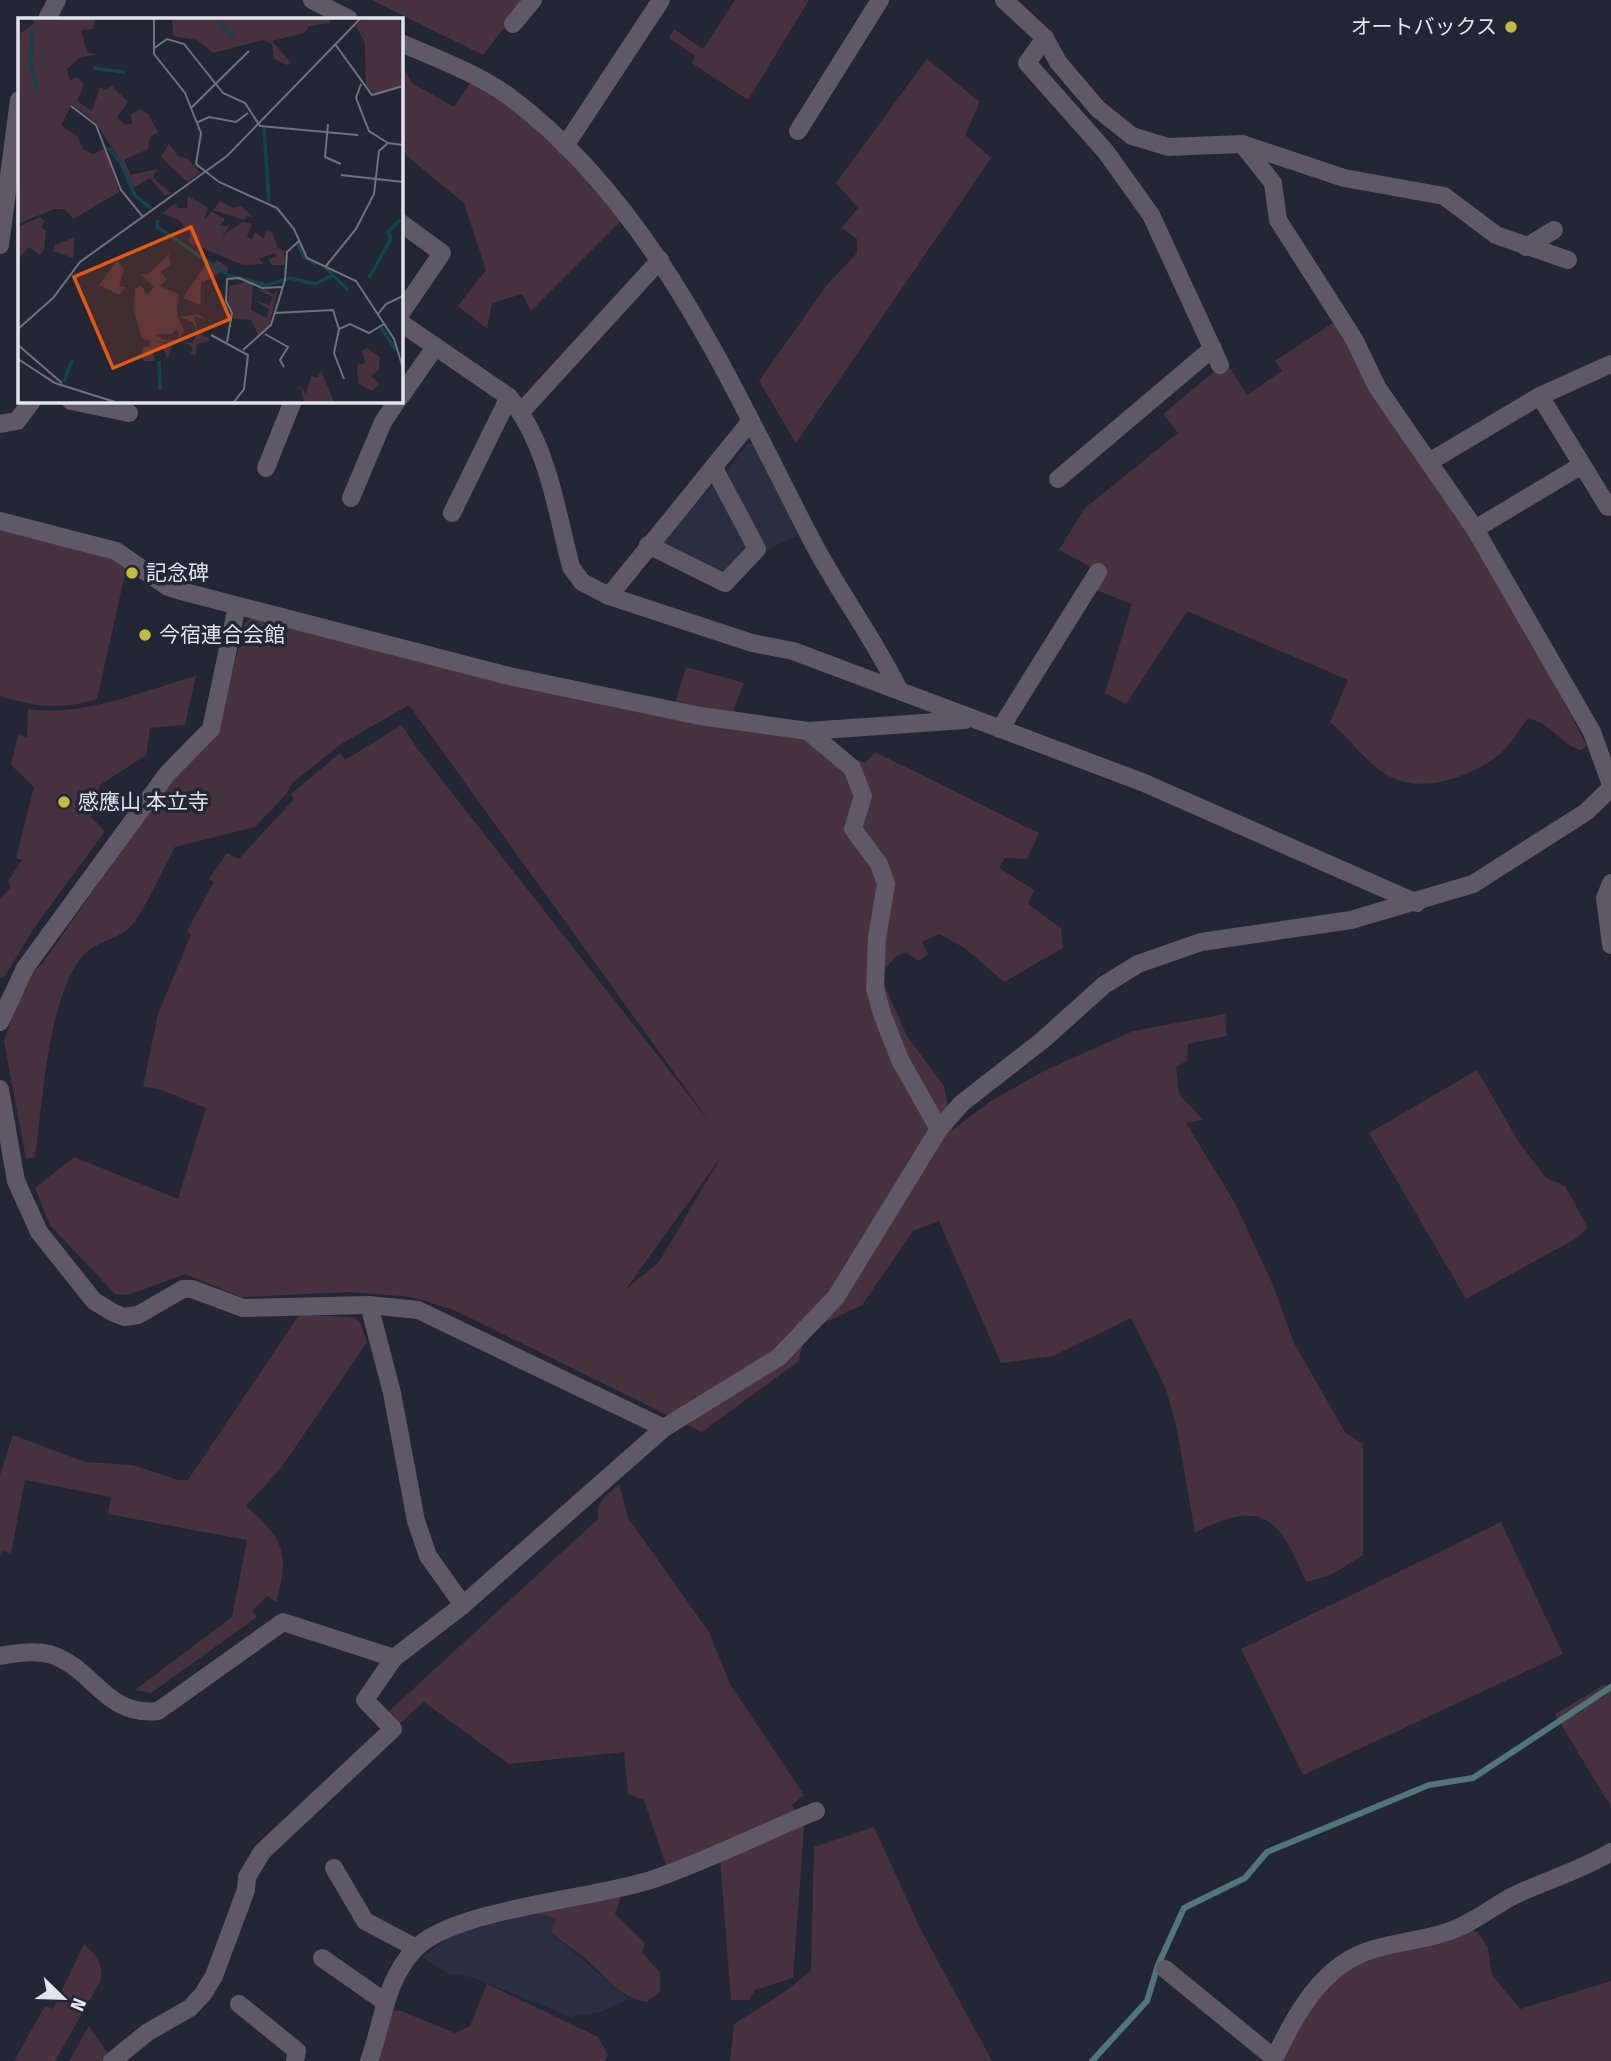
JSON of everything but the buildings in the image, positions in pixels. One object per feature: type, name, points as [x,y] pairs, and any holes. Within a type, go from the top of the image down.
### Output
[{"type":"street","points":[[48,18],[57,0]]},
{"type":"street","points":[[312,0],[347,18]]},
{"type":"street","points":[[513,24],[533,0]]},
{"type":"street","points":[[565,146],[661,0]]},
{"type":"street","points":[[798,131],[880,0]]},
{"type":"street","points":[[1004,0],[1045,38],[1058,62],[1098,108],[1132,136],[1168,147],[1242,144],[1344,178],[1444,196],[1496,235],[1568,260]]},
{"type":"street","points":[[1045,38],[1027,63],[1106,152],[1151,215],[1217,356],[1058,479]]},
{"type":"street","points":[[402,43],[508,96],[599,179],[660,260],[817,550],[882,655],[899,690]]},
{"type":"street","points":[[0,245],[18,108]]},
{"type":"street","points":[[112,2061],[148,2032],[190,2008],[203,1994],[214,1976],[246,1890],[247,1877],[262,1852],[393,1729],[365,1700],[394,1658],[463,1605],[664,1427],[779,1357],[836,1297],[939,1129],[962,1103],[1044,1039],[1104,985],[1138,964],[1201,942],[1351,920],[1418,903],[1473,884],[1586,812],[1611,787],[1592,732],[1475,528],[1377,387],[1354,339],[1278,220],[1273,183],[1242,144]]},
{"type":"street","points":[[402,224],[442,253],[402,312]]},
{"type":"street","points":[[1526,247],[1554,230]]},
{"type":"street","points":[[521,412],[660,260]]},
{"type":"street","points":[[402,324],[509,397],[521,412],[537,441],[571,567],[582,582],[609,596],[752,643],[793,650],[969,719],[1142,782],[1418,903]]},
{"type":"street","points":[[402,395],[435,347]]},
{"type":"street","points":[[1429,462],[1540,396],[1611,364]]},
{"type":"street","points":[[1540,396],[1608,507]]},
{"type":"street","points":[[452,513],[509,397]]},
{"type":"street","points":[[0,424],[18,421],[31,402]]},
{"type":"street","points":[[76,402],[129,412]]},
{"type":"street","points":[[266,468],[293,402]]},
{"type":"street","points":[[351,498],[383,422],[396,402]]},
{"type":"street","points":[[609,596],[750,422]]},
{"type":"street","points":[[1475,528],[1582,465]]},
{"type":"street","points":[[648,545],[724,583],[757,549],[715,468]]},
{"type":"street","points":[[0,521],[116,551],[167,587],[509,676],[700,716],[808,731],[969,719]]},
{"type":"street","points":[[1000,729],[1098,572]]},
{"type":"street","points":[[0,1022],[25,968],[167,774],[211,729],[237,606]]},
{"type":"street","points":[[808,731],[852,768],[863,796],[853,829],[879,864],[886,884],[877,938],[875,988],[900,1060],[939,1129]]},
{"type":"street","points":[[1611,883],[1605,898],[1611,945]]},
{"type":"street","points":[[0,1089],[8,1182],[38,1233],[94,1301],[124,1317],[138,1315],[183,1289],[192,1289],[243,1308],[369,1305],[418,1310],[664,1427]]},
{"type":"street","points":[[369,1305],[391,1393],[416,1521],[428,1556],[463,1605]]},
{"type":"street","points":[[0,1656],[19,1652],[48,1654],[70,1664],[121,1707],[141,1713],[158,1711],[283,1622],[394,1658]]},
{"type":"street","points":[[369,2061],[385,2002],[416,1948],[447,1928],[652,1880],[816,1811]]},
{"type":"street","points":[[1165,1969],[1273,2059],[1294,2017],[1326,1977],[1344,1961],[1371,1950],[1450,1932],[1515,1895],[1584,1868],[1611,1852]]},
{"type":"street","points":[[334,1868],[365,1921],[416,1948]]},
{"type":"street","points":[[322,1958],[385,2002]]},
{"type":"street","points":[[239,2004],[296,2051],[295,2061]]},
{"type":"shaded area","points":[[372,0],[525,0],[483,55]]},
{"type":"shaded area","points":[[735,0],[809,0],[748,100],[692,63],[695,56],[669,38],[674,29],[703,49]]},
{"type":"shaded area","points":[[927,59],[980,102],[965,135],[991,158],[796,443],[759,381],[827,285],[857,253],[857,239],[842,228],[858,208],[836,183]]},
{"type":"shaded area","points":[[402,65],[412,83],[454,107],[470,83],[515,110],[572,160],[623,219],[531,311],[522,294],[492,303],[487,329],[458,306],[486,270],[464,203],[402,152]]},
{"type":"shaded area","points":[[1336,321],[1473,529],[1587,746],[1580,750],[1573,747],[1542,724],[1527,719],[1501,753],[1470,772],[1425,784],[1395,779],[1374,765],[1330,722],[1348,680],[1187,611],[1126,704],[1105,693],[1132,604],[1096,590],[1104,574],[1059,550],[1085,508],[1178,433],[1163,414],[1226,362],[1247,395],[1282,371],[1275,361]]},
{"type":"shaded area","points":[[754,443],[798,535],[763,552],[727,471],[747,444]]},
{"type":"shaded area","points":[[715,483],[748,546],[723,575],[661,543]]},
{"type":"shaded area","points":[[0,527],[114,558],[127,565],[97,699],[72,705],[48,706],[0,696]]},
{"type":"shaded area","points":[[252,617],[674,706],[686,667],[744,683],[733,710],[865,763],[875,752],[1039,833],[1027,859],[1005,858],[999,868],[1034,890],[1028,904],[1061,928],[1063,948],[1004,982],[965,948],[939,934],[922,942],[928,954],[919,961],[906,952],[896,956],[880,975],[907,1036],[944,1086],[952,1130],[991,1101],[1044,1071],[1133,1031],[1225,1014],[1227,1036],[1188,1044],[1187,1061],[1176,1067],[1179,1094],[1203,1120],[1186,1123],[1235,1203],[1273,1285],[1294,1343],[1345,1432],[1363,1444],[1363,1555],[1331,1575],[1306,1582],[1287,1542],[1266,1520],[1253,1516],[1237,1516],[1195,1533],[1177,1429],[1166,1389],[1131,1318],[1053,1356],[1001,1363],[939,1221],[913,1231],[862,1305],[824,1323],[802,1345],[799,1361],[702,1432],[454,1310],[412,1297],[350,1292],[241,1297],[185,1274],[128,1295],[115,1294],[50,1225],[35,1188],[74,1157],[178,1199],[206,1108],[159,1089],[143,1087],[158,1014],[191,935],[187,931],[214,882],[209,879],[227,853],[239,859],[294,799],[291,794],[340,753],[345,760],[402,725],[416,747],[712,1125],[409,705],[341,744],[292,783],[287,793],[255,827],[175,847],[147,902],[130,927],[85,953],[69,978],[60,1001],[48,1054],[35,1157],[26,1159],[4,1041],[25,979],[42,964],[173,777],[217,733],[245,623]],"holes":[[[721,1157],[659,1262],[626,1289]]]},
{"type":"shaded area","name":"感應山 本立寺","points":[[196,676],[185,725],[150,728],[146,755],[100,785],[91,817],[105,831],[34,928],[5,976],[0,977],[0,899],[11,887],[8,881],[22,860],[16,858],[34,787],[11,765],[18,735],[27,737],[28,709],[92,706]]},
{"type":"shaded area","points":[[1477,1070],[1520,1144],[1546,1178],[1565,1186],[1588,1228],[1575,1239],[1466,1299],[1369,1133]]},
{"type":"shaded area","points":[[299,1315],[354,1317],[360,1322],[367,1342],[281,1468],[246,1506],[269,1528],[281,1548],[283,1571],[276,1602],[267,1596],[252,1611],[257,1617],[151,1693],[135,1690],[232,1617],[247,1540],[108,1514],[111,1497],[25,1480],[11,1553],[2,1551],[0,1555],[0,1475],[13,1435],[85,1462],[132,1465],[179,1480],[188,1480]]},
{"type":"shaded area","points":[[619,1484],[628,1518],[709,1632],[730,1684],[804,1795],[792,1805],[804,1828],[793,1978],[755,1990],[749,2000],[731,2000],[719,1846],[666,1865],[644,1800],[628,1794],[624,1752],[509,1764],[424,1702],[399,1724],[388,1712],[598,1519],[600,1503]]},
{"type":"shaded area","points":[[1501,1522],[1563,1654],[1303,1775],[1241,1649]]},
{"type":"shaded area","points":[[1606,1684],[1611,1693],[1611,1807],[1555,1714]]},
{"type":"shaded area","points":[[874,1827],[920,1928],[992,2061],[730,2061],[734,2024],[783,1993],[811,1971],[814,1847]]},
{"type":"shaded area","points":[[621,1896],[615,1914],[645,1943],[642,1952],[660,1973],[660,1992],[647,2002],[620,1991],[586,1959],[551,1932],[556,1919],[535,1913]]},
{"type":"shaded area","points":[[535,1913],[556,1919],[551,1933],[629,1999],[601,2012],[571,2017],[471,1977],[449,1974],[422,1957],[454,1934]]},
{"type":"shaded area","points":[[1445,1925],[1478,1932],[1488,1948],[1492,1975],[1520,2009],[1611,1981],[1611,2061],[1282,2061],[1286,2035],[1335,1977],[1402,1933]]},
{"type":"shaded area","points":[[84,1944],[98,1960],[101,1980],[55,2061],[14,2061],[45,2006],[53,2009]]},
{"type":"shaded area","points":[[487,1984],[598,2037],[608,2055],[605,2061],[378,2061],[391,2010],[401,2011],[455,2033],[470,2026]]},
{"type":"shaded area","points":[[89,2026],[109,2055],[103,2061],[69,2061]]},
{"type":"waterway","points":[[1092,2061],[1147,2001],[1158,1965],[1184,1908],[1245,1878],[1267,1852],[1429,1785],[1473,1778],[1611,1687]]},
{"type":"place","name":"オートバックス","points":[[1511,27]]},
{"type":"place","name":"記念碑","points":[[132,573]]},
{"type":"place","name":"今宿連合会館","points":[[145,635]]},
{"type":"place","name":"感應山 本立寺","points":[[64,802]]}]
